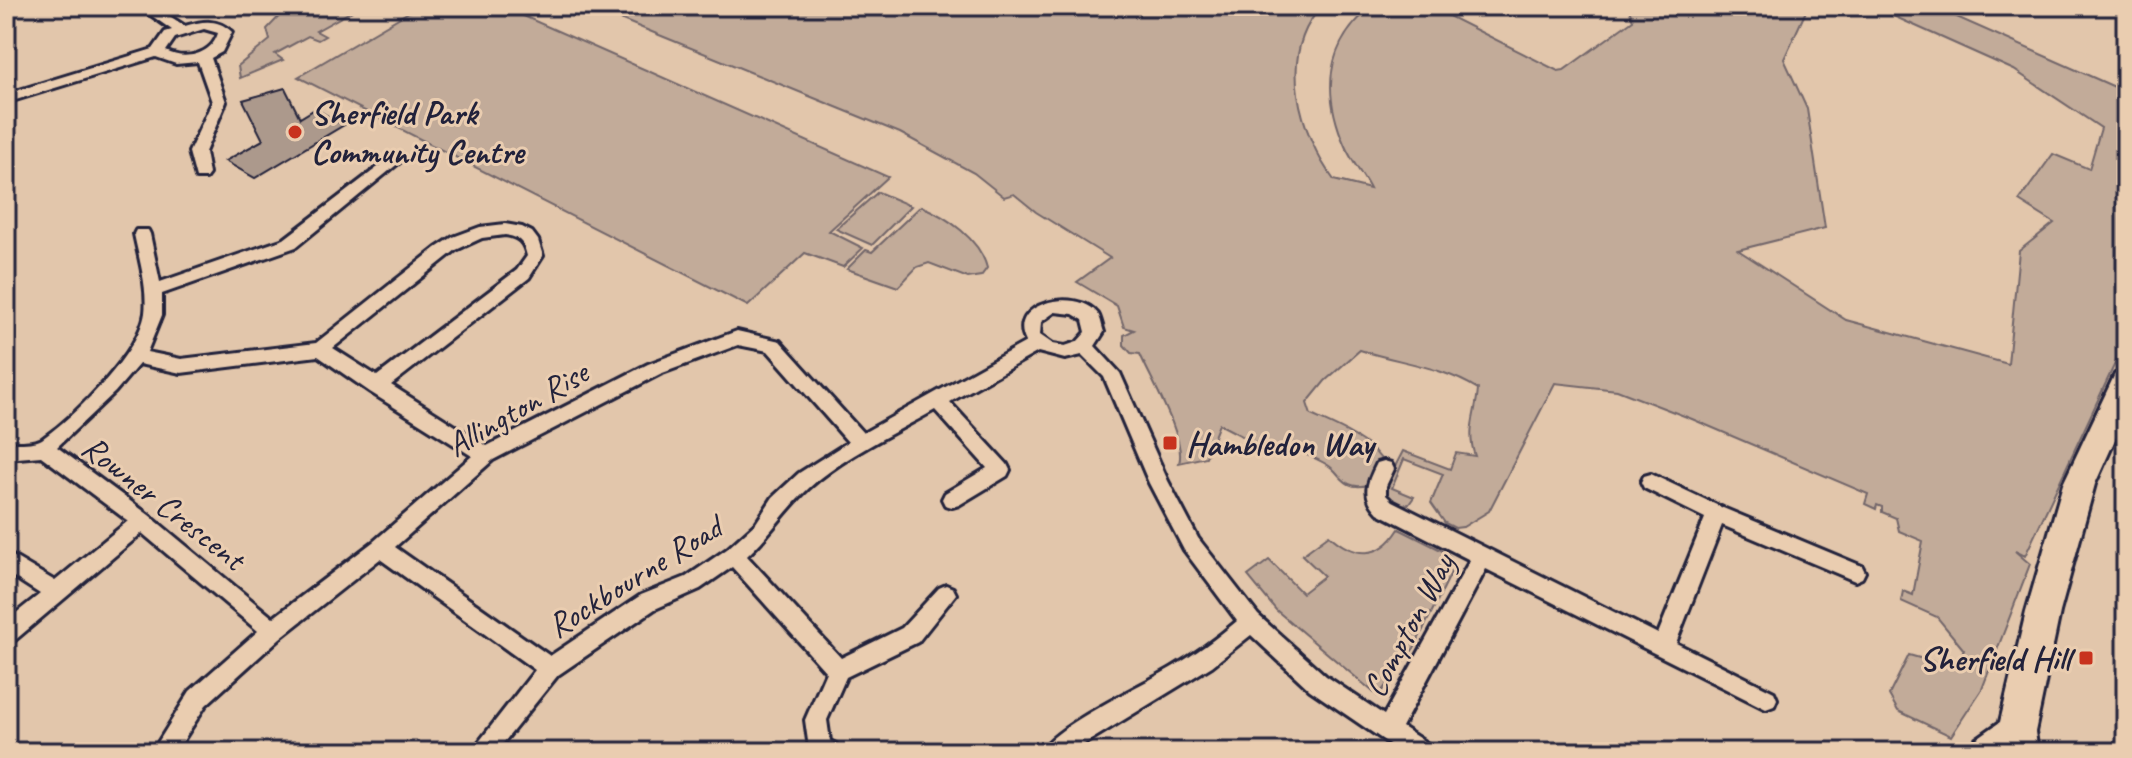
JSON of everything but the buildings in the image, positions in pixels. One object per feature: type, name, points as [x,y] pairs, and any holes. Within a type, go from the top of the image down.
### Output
[{"type":"highway","points":[[2008,745],[2079,484],[2126,382]]},
{"type":"street","points":[[145,6],[181,30]]},
{"type":"street","points":[[6,99],[158,52],[165,40],[181,30],[203,25],[216,26],[225,32],[223,43],[203,56],[176,60],[165,58],[158,52]]},
{"type":"street","points":[[201,174],[197,152],[219,102],[203,56]]},
{"type":"street","points":[[153,291],[290,243],[395,159]]},
{"type":"street","points":[[137,357],[181,366],[321,349],[457,243],[494,231],[514,231],[529,236],[535,256],[523,274],[376,387]]},
{"type":"street","points":[[44,448],[137,357],[153,317],[153,291],[142,234]]},
{"type":"street","points":[[1054,306],[1084,311],[1095,325],[1092,340],[1085,347],[1066,353],[1054,352],[1037,344],[1030,330],[1037,314],[1054,306]]},
{"type":"street","name":"Allington Rise","points":[[163,752],[198,698],[273,631],[380,548],[486,455],[654,369],[737,338],[774,346],[861,443]]},
{"type":"street","name":"Rockbourne Road","points":[[482,752],[550,668],[648,602],[693,583],[734,555],[763,529],[780,503],[806,479],[861,443],[1037,344]]},
{"type":"street","points":[[1085,347],[1111,373],[1164,493],[1191,544],[1251,622],[1318,683],[1420,752]]},
{"type":"street","points":[[321,349],[486,455]]},
{"type":"street","points":[[937,400],[1000,470],[952,499]]},
{"type":"street","name":"Rowner Crescent","points":[[6,451],[44,448],[142,521],[273,631]]},
{"type":"street","name":"Compton Way","points":[[1384,469],[1376,486],[1376,498],[1385,507],[1482,557],[1388,730]]},
{"type":"street","points":[[1651,482],[1716,514],[1855,572]]},
{"type":"street","points":[[1663,648],[1716,514]]},
{"type":"street","points":[[6,634],[142,521]]},
{"type":"street","points":[[380,548],[550,668]]},
{"type":"street","points":[[734,555],[838,670]]},
{"type":"street","points":[[1482,557],[1766,699]]},
{"type":"street","points":[[6,561],[56,593]]},
{"type":"street","points":[[828,752],[820,748],[816,720],[838,670],[910,635],[946,594]]},
{"type":"street","points":[[1052,752],[1081,730],[1227,645],[1251,622]]},
{"type":"shaded area","points":[[289,6],[351,6],[352,11],[316,31],[325,36],[318,40],[308,36],[275,54],[283,60],[240,78],[238,66],[270,40],[267,29]]},
{"type":"shaded area","points":[[419,6],[501,6],[888,177],[829,231],[863,248],[843,267],[805,253],[748,306],[298,77]]},
{"type":"shaded area","points":[[588,6],[1322,6],[1308,26],[1300,47],[1298,94],[1303,118],[1311,140],[1334,180],[1370,189],[1345,146],[1333,107],[1331,88],[1332,70],[1345,36],[1373,6],[1429,6],[1558,71],[1564,70],[1633,20],[1629,10],[1620,6],[1804,6],[1807,9],[1784,59],[1807,109],[1825,228],[1738,250],[1846,320],[2008,364],[2019,251],[2054,223],[2019,201],[2053,154],[2089,169],[2101,128],[2014,70],[1871,6],[1932,6],[2126,92],[2126,340],[2025,556],[2015,551],[2030,564],[1982,689],[1951,736],[1898,711],[1889,695],[1909,655],[1955,668],[1964,650],[1937,617],[1901,601],[1903,591],[1913,595],[1923,541],[1899,531],[1896,518],[1882,512],[1882,507],[1877,505],[1876,509],[1865,504],[1868,494],[1617,390],[1555,383],[1489,511],[1463,527],[1455,528],[1445,523],[1431,503],[1443,474],[1404,459],[1392,488],[1414,497],[1409,504],[1397,505],[1386,496],[1386,484],[1403,451],[1450,469],[1456,453],[1475,456],[1471,431],[1478,389],[1435,370],[1360,350],[1325,381],[1307,403],[1311,415],[1359,439],[1381,459],[1368,485],[1349,484],[1328,465],[1299,452],[1296,456],[1274,457],[1265,448],[1219,424],[1206,457],[1179,463],[1178,440],[1159,393],[1140,354],[1131,353],[1124,345],[1124,335],[1134,330],[1124,327],[1117,306],[1077,282],[1110,258],[1036,212],[1014,194],[1004,197],[974,173],[900,133]]},
{"type":"shaded area","points":[[878,192],[911,206],[872,245],[836,229]]},
{"type":"shaded area","points":[[921,206],[941,216],[970,239],[987,268],[981,276],[968,278],[929,263],[917,267],[898,287],[847,269],[866,250],[872,252]]},
{"type":"shaded area","points":[[1399,529],[1447,553],[1455,565],[1414,648],[1378,696],[1276,610],[1248,576],[1269,560],[1302,593],[1324,576],[1302,555],[1329,535],[1348,548],[1366,552],[1384,546]]},
{"type":"place","name":"Sherfield Park Community Centre","points":[[295,132]]},
{"type":"place","name":"Hambledon Way","points":[[1170,443]]},
{"type":"place","name":"Sherfield Hill","points":[[2086,658]]}]
